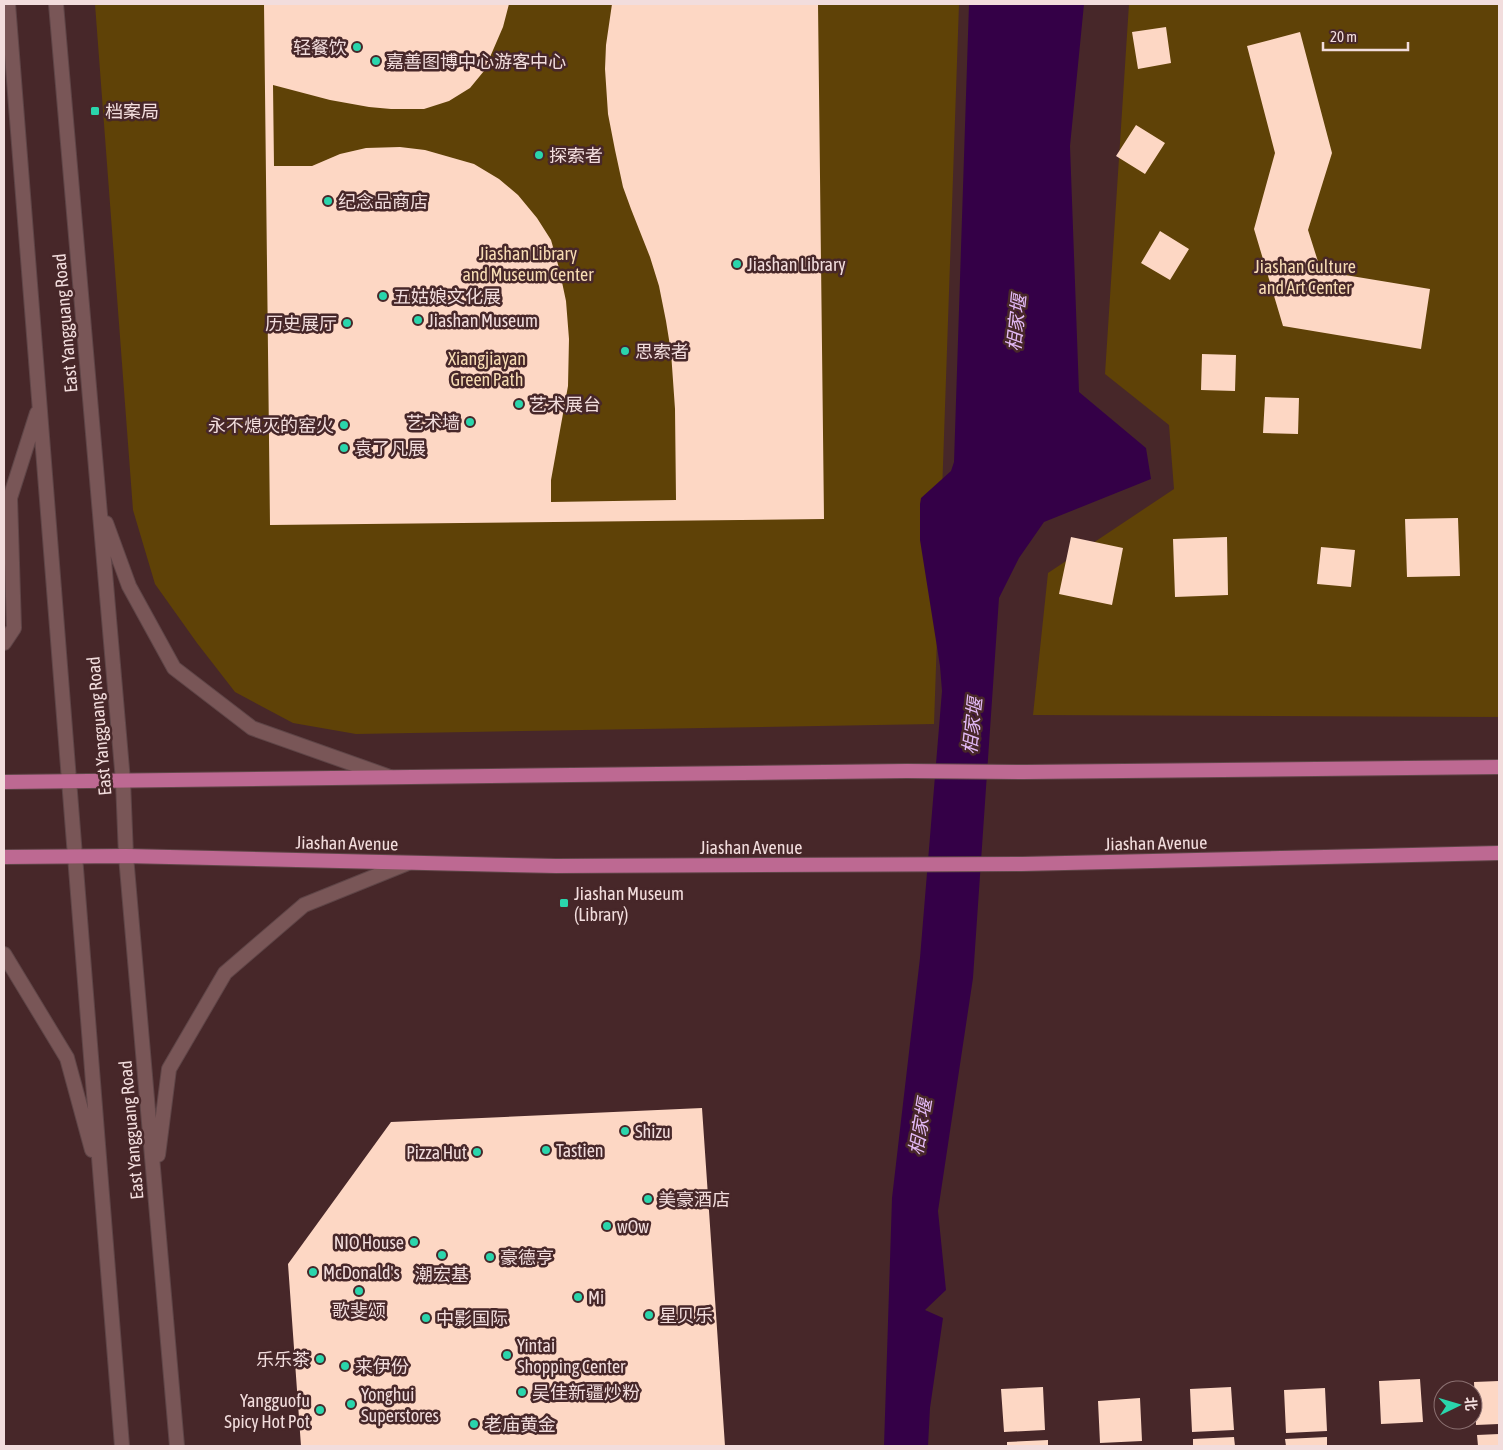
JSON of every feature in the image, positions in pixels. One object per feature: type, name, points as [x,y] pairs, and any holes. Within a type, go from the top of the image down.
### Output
[{"type":"main road","name":"East Yangguang Road","points":[[8,4],[122,1446]]},
{"type":"main road","name":"East Yangguang Road","points":[[56,4],[123,781],[126,856],[177,1446]]},
{"type":"main road","points":[[4,643],[14,628],[10,498],[40,405]]},
{"type":"main road","points":[[99,503],[128,586],[174,668],[252,728],[393,778]]},
{"type":"main road","points":[[4,782],[908,771],[1025,772],[1499,767]]},
{"type":"main road","name":"Jiashan Avenue","points":[[4,857],[126,856],[556,866],[1022,864],[1499,853]]},
{"type":"main road","points":[[154,1184],[169,1069],[225,974],[304,905],[408,863]]},
{"type":"main road","points":[[4,954],[67,1058],[101,1184]]},
{"type":"green space","name":"Xiangjiayan Green Path","points":[[95,4],[959,4],[934,724],[356,734],[293,723],[235,692],[155,584],[133,510]]},
{"type":"green space","name":"Jiashan Culture and Art Center","points":[[1129,4],[1499,4],[1499,717],[1033,715],[1048,573],[1174,489],[1169,425],[1105,374]]},
{"type":"water","name":"相家堰","points":[[969,4],[1084,4],[1070,146],[1079,392],[1146,448],[1151,479],[1044,522],[1019,558],[999,598],[973,978],[938,1211],[946,1290],[925,1310],[943,1318],[930,1408],[928,1446],[884,1446],[892,1198],[920,958],[942,691],[940,666],[920,540],[920,504],[921,498],[951,471],[954,462]]},
{"type":"building","name":"Jiashan Library and Museum Center","points":[[264,4],[509,4],[503,27],[484,71],[470,88],[449,101],[424,109],[369,107],[330,100],[273,85],[274,166],[312,166],[340,154],[366,148],[400,147],[425,150],[474,164],[499,179],[518,195],[537,218],[551,240],[559,268],[566,301],[569,339],[568,386],[551,480],[551,502],[676,500],[675,409],[671,352],[666,321],[659,286],[650,257],[623,187],[608,114],[605,69],[606,45],[612,4],[818,4],[824,519],[270,525]]},
{"type":"building","points":[[1166,27],[1171,63],[1138,69],[1132,32]]},
{"type":"building","points":[[1300,32],[1332,153],[1308,230],[1321,271],[1430,289],[1421,349],[1283,326],[1254,229],[1275,153],[1247,46]]},
{"type":"building","points":[[1136,125],[1165,143],[1145,174],[1116,156]]},
{"type":"building","points":[[1160,231],[1189,249],[1170,280],[1141,263]]},
{"type":"building","points":[[1202,354],[1236,355],[1235,391],[1201,390]]},
{"type":"building","points":[[1265,397],[1299,398],[1298,434],[1263,433]]},
{"type":"building","points":[[1458,518],[1460,576],[1407,577],[1405,519]]},
{"type":"building","points":[[1071,537],[1123,548],[1112,605],[1059,594]]},
{"type":"building","points":[[1227,537],[1228,595],[1175,597],[1173,539]]},
{"type":"building","points":[[1321,547],[1355,550],[1351,587],[1317,584]]},
{"type":"building","name":"Yintai Shopping Center","points":[[702,1108],[725,1446],[301,1446],[288,1264],[391,1122]]},
{"type":"building","points":[[1420,1379],[1423,1422],[1381,1424],[1379,1381]]},
{"type":"building","points":[[1499,1381],[1499,1424],[1483,1425],[1483,1382]]},
{"type":"building","points":[[1043,1387],[1045,1430],[1004,1432],[1001,1389]]},
{"type":"building","points":[[1231,1387],[1234,1430],[1192,1432],[1190,1389]]},
{"type":"building","points":[[1325,1388],[1327,1431],[1286,1433],[1284,1390]]},
{"type":"building","points":[[1140,1398],[1142,1441],[1100,1443],[1098,1401]]},
{"type":"building","points":[[1499,1434],[1499,1446],[1478,1446],[1477,1435]]},
{"type":"building","points":[[1234,1437],[1235,1446],[1193,1446],[1193,1439]]},
{"type":"building","points":[[1327,1437],[1327,1446],[1286,1446],[1285,1439]]},
{"type":"building","points":[[1048,1440],[1048,1446],[1007,1446],[1007,1442]]},
{"type":"place","name":"轻餐饮","points":[[357,47]]},
{"type":"place","name":"嘉善图博中心游客中心","points":[[376,61]]},
{"type":"place","name":"档案局","points":[[95,111]]},
{"type":"place","name":"探索者","points":[[539,155]]},
{"type":"place","name":"纪念品商店","points":[[328,201]]},
{"type":"place","name":"Jiashan Library","points":[[737,264]]},
{"type":"place","name":"五姑娘文化展","points":[[383,296]]},
{"type":"place","name":"Jiashan Museum","points":[[418,320]]},
{"type":"place","name":"历史展厅","points":[[347,323]]},
{"type":"place","name":"思索者","points":[[625,351]]},
{"type":"place","name":"艺术展台","points":[[519,404]]},
{"type":"place","name":"艺术墙","points":[[470,422]]},
{"type":"place","name":"永不熄灭的窑火","points":[[344,425]]},
{"type":"place","name":"袁了凡展","points":[[344,448]]},
{"type":"place","name":"Jiashan Museum (Library)","points":[[564,903]]},
{"type":"place","name":"Shizu","points":[[625,1131]]},
{"type":"place","name":"Tastien","points":[[546,1150]]},
{"type":"place","name":"Pizza Hut","points":[[477,1152]]},
{"type":"place","name":"美豪酒店","points":[[648,1199]]},
{"type":"place","name":"wOw","points":[[607,1226]]},
{"type":"place","name":"NIO House","points":[[414,1242]]},
{"type":"place","name":"潮宏基","points":[[442,1255]]},
{"type":"place","name":"豪德亨","points":[[490,1257]]},
{"type":"place","name":"McDonald's","points":[[313,1272]]},
{"type":"place","name":"歌斐颂","points":[[359,1291]]},
{"type":"place","name":"Mi","points":[[578,1297]]},
{"type":"place","name":"星贝乐","points":[[649,1315]]},
{"type":"place","name":"中影国际","points":[[426,1318]]},
{"type":"place","name":"Yintai Shopping Center","points":[[507,1355]]},
{"type":"place","name":"乐乐茶","points":[[320,1359]]},
{"type":"place","name":"来伊份","points":[[345,1366]]},
{"type":"place","name":"吴佳新疆炒粉","points":[[522,1392]]},
{"type":"place","name":"Yonghui Superstores","points":[[351,1404]]},
{"type":"place","name":"Yangguofu Spicy Hot Pot","points":[[320,1410]]},
{"type":"place","name":"老庙黄金","points":[[474,1424]]}]
